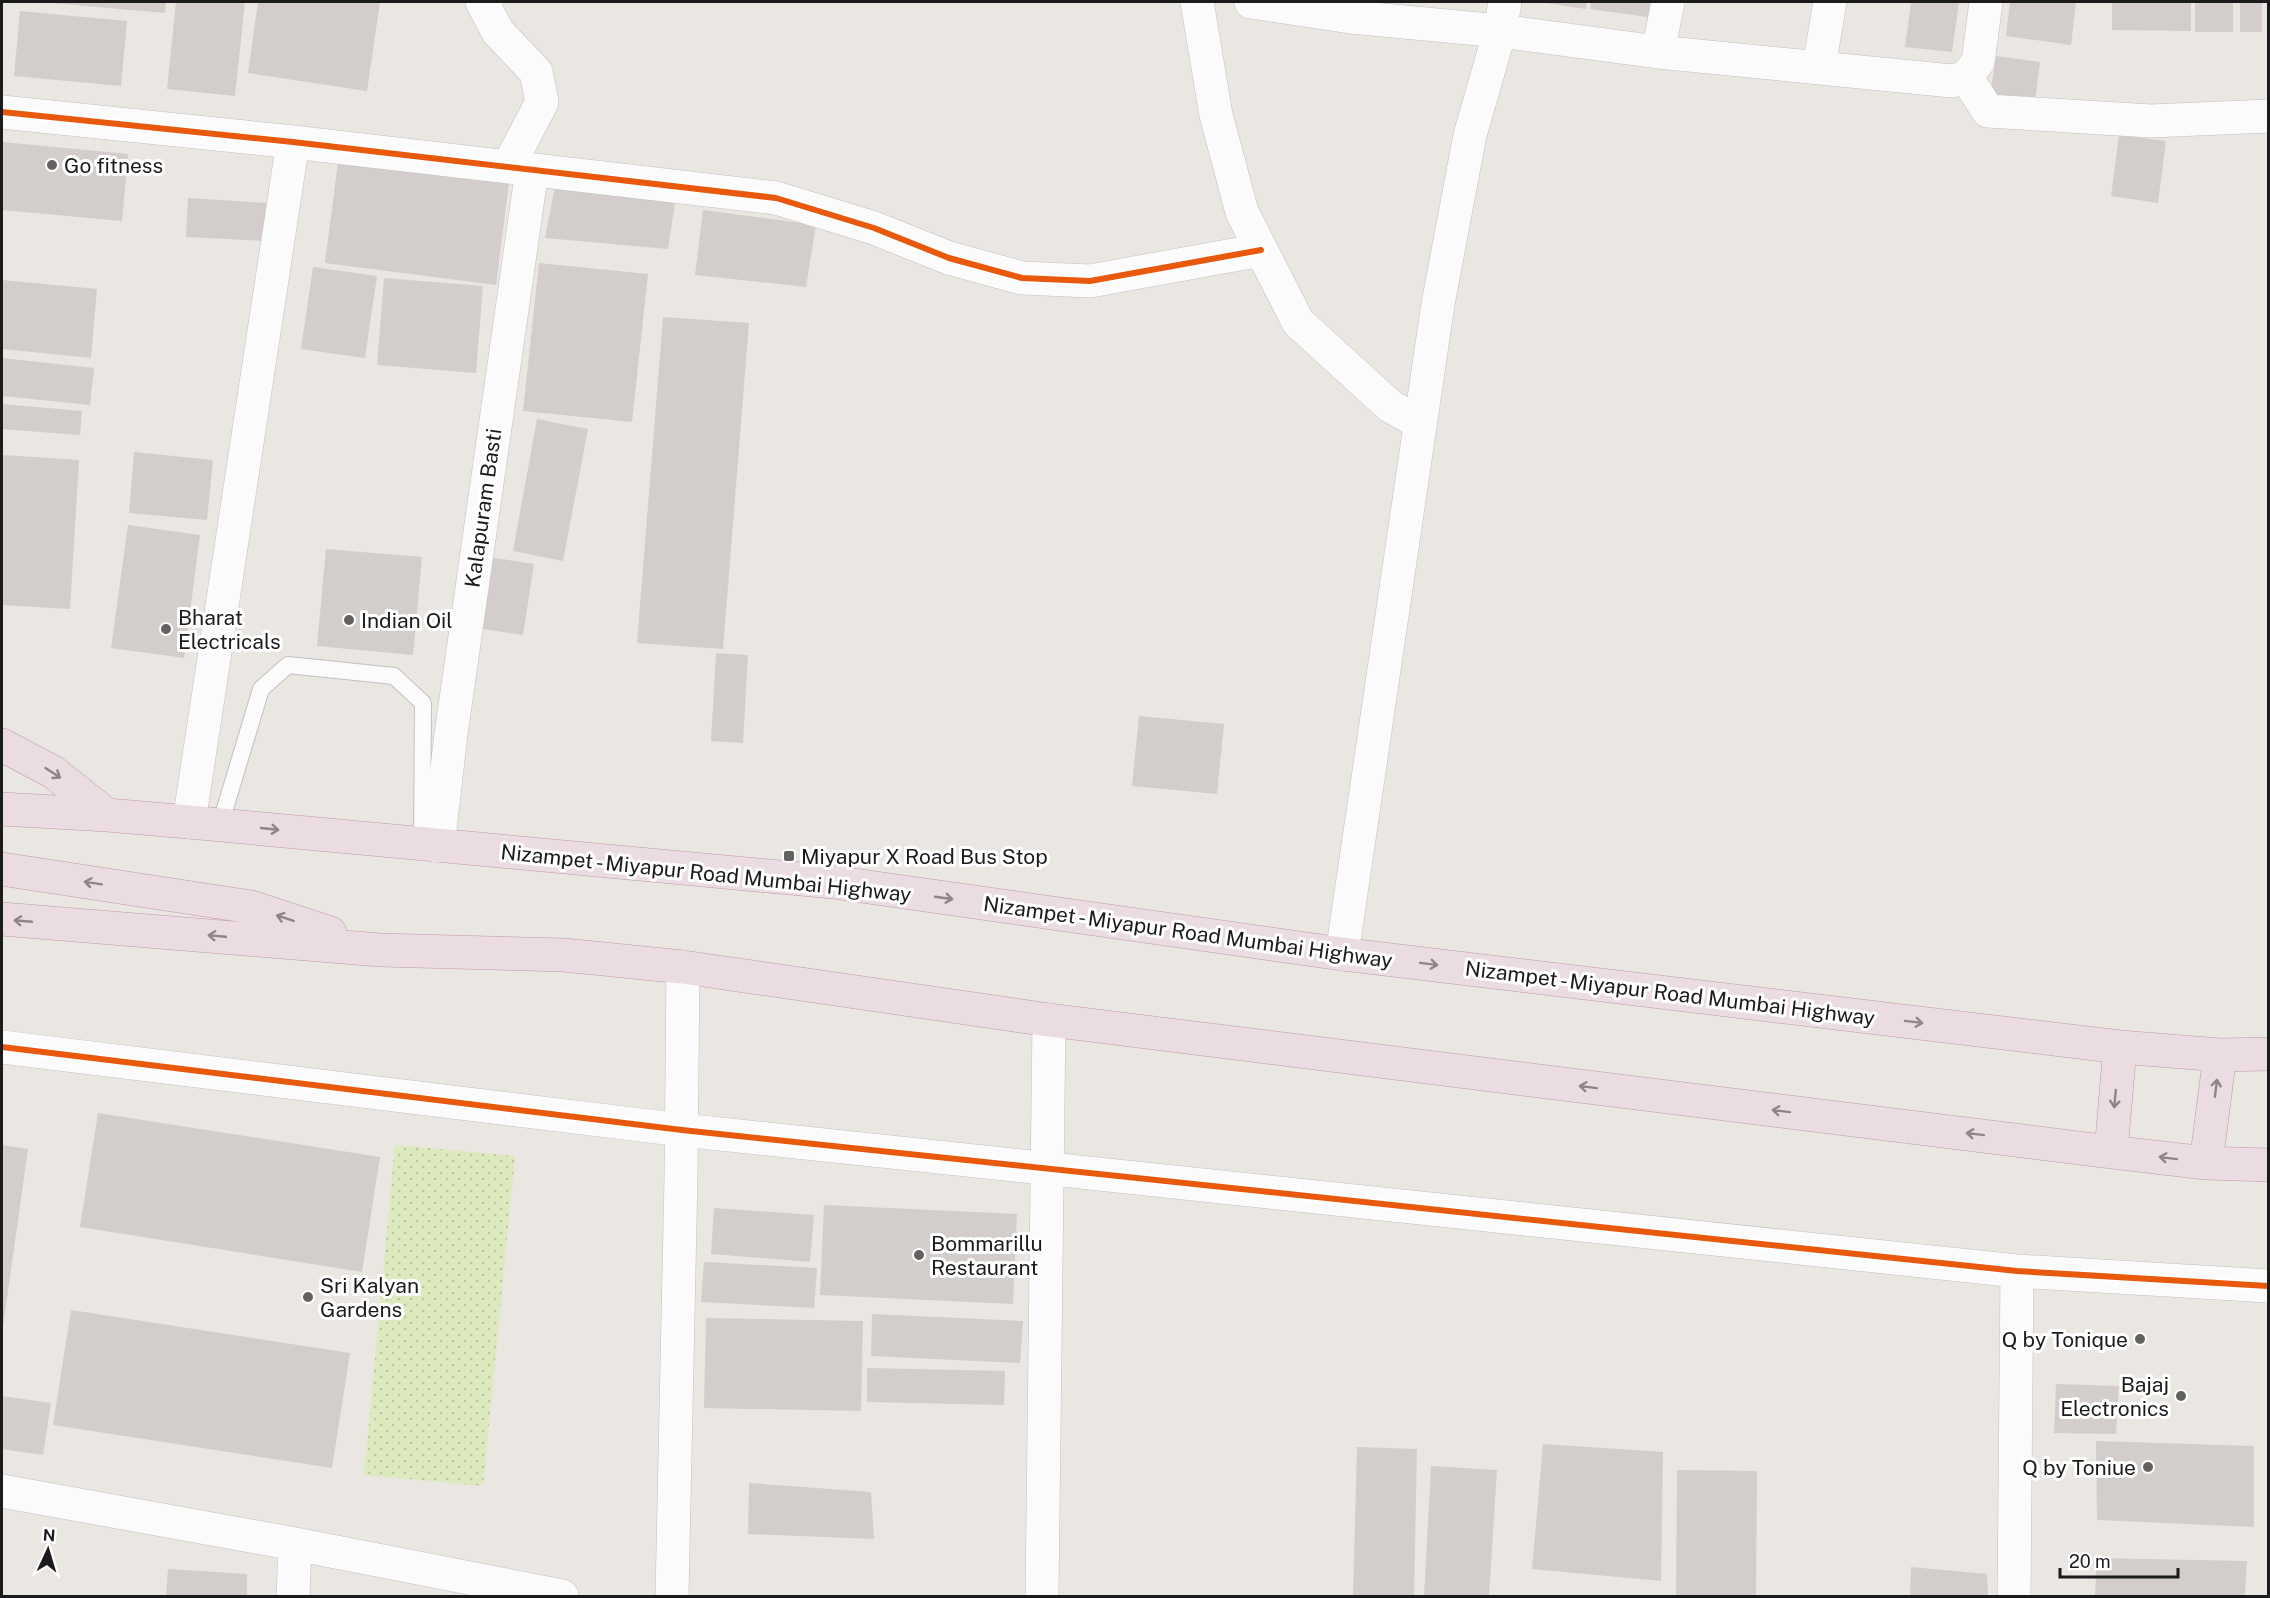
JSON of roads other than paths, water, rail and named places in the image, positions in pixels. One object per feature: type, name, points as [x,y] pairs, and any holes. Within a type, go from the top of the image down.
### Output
[{"type":"highway","points":[[2,745],[53,772],[107,815]]},
{"type":"highway","name":"Nizampet - Miyapur Road Mumbai Highway","points":[[2,809],[204,823],[833,882],[1342,954],[2120,1047],[2220,1055],[2268,1054]]},
{"type":"highway","points":[[2,869],[251,907],[380,950]]},
{"type":"highway","points":[[2,919],[380,950],[564,954],[683,967],[1049,1020],[2111,1152],[2206,1163],[2268,1165]]},
{"type":"highway","points":[[2111,1152],[2120,1047]]},
{"type":"highway","points":[[2206,1163],[2220,1055]]},
{"type":"street","name":"Kalapuram Basti","points":[[430,845],[451,734],[520,168],[542,102],[536,72],[498,32],[482,2]]},
{"type":"street","points":[[1197,2],[1216,115],[1242,212],[1298,322],[1390,406],[1420,423]]},
{"type":"street","points":[[1251,2],[1503,16],[1659,52],[1952,81],[1966,77],[1978,62],[1986,2]]},
{"type":"street","points":[[1659,52],[1668,2]]},
{"type":"street","points":[[1819,67],[1830,2]]},
{"type":"street","points":[[1342,954],[1438,304],[1470,135],[1503,16]]},
{"type":"street","points":[[1966,77],[1988,111],[2151,121],[2268,116]]},
{"type":"street","points":[[2,112],[292,142],[776,198],[874,228],[950,258],[1022,278],[1090,280],[1261,250]]},
{"type":"street","points":[[204,823],[292,142]]},
{"type":"street","points":[[672,1596],[682,1130],[683,967]]},
{"type":"street","points":[[1042,1596],[1049,1020]]},
{"type":"street","points":[[2,1047],[682,1130],[2017,1271],[2268,1286]]},
{"type":"street","points":[[2014,1596],[2017,1271]]},
{"type":"street","points":[[2,1491],[562,1596]]},
{"type":"street","points":[[293,1596],[296,1545]]},
{"type":"lane","points":[[204,823],[261,689],[288,665],[394,676],[423,703],[430,845]]},
{"type":"place","name":"Go fitness","points":[[52,165]]},
{"type":"place","name":"Indian Oil","points":[[349,620]]},
{"type":"place","name":"Bharat Electricals","points":[[166,629]]},
{"type":"place","name":"Miyapur X Road Bus Stop","points":[[789,856]]},
{"type":"place","name":"Bommarillu Restaurant","points":[[919,1255]]},
{"type":"place","name":"Sri Kalyan Gardens","points":[[308,1297]]},
{"type":"place","name":"Q by Tonique","points":[[2140,1339]]},
{"type":"place","name":"Bajaj Electronics","points":[[2181,1396]]},
{"type":"place","name":"Q by Toniue","points":[[2148,1467]]}]
